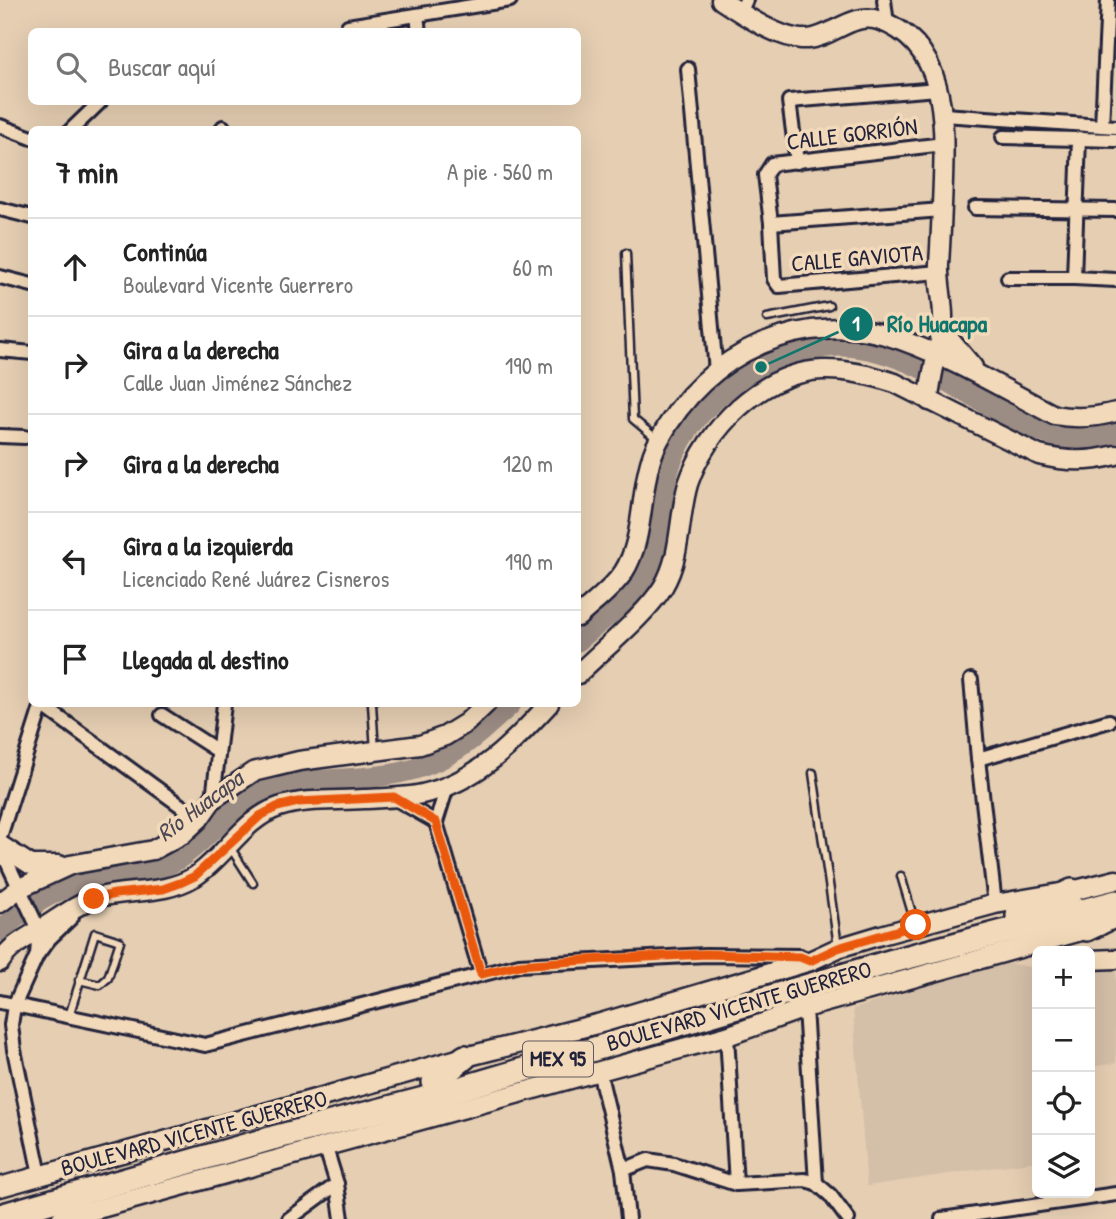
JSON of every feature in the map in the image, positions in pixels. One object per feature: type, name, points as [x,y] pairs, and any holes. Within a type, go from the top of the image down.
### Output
[{"type":"highway","name":"BOULEVARD VICENTE GUERRERO","points":[[0,1200],[271,1123],[494,1068],[696,1007],[1116,890]]},
{"type":"highway","points":[[1014,918],[1072,891]]},
{"type":"highway","name":"BOULEVARD VICENTE GUERRERO","points":[[0,1216],[273,1138],[428,1098],[893,961],[1116,902]]},
{"type":"highway","points":[[1087,929],[1116,915]]},
{"type":"highway","points":[[434,1082],[465,1057]]},
{"type":"main road","points":[[721,0],[743,6],[784,34],[807,39],[823,35],[860,18],[875,19],[897,28],[921,51],[932,67],[944,115],[939,272],[943,320],[950,340],[983,377]]},
{"type":"main road","points":[[900,339],[927,335],[935,331],[943,320]]},
{"type":"main road","points":[[929,398],[943,320]]},
{"type":"main road","points":[[581,614],[610,588],[623,572],[632,552],[649,466],[659,440],[694,390],[716,371],[759,343],[798,332],[854,329],[900,339],[936,359],[983,377],[1054,415],[1074,419],[1116,412]]},
{"type":"main road","points":[[581,671],[648,606],[663,587],[673,566],[687,487],[698,458],[710,438],[731,414],[758,392],[788,378],[819,370],[847,370],[875,376],[929,398],[1039,456],[1065,461],[1093,461],[1116,455]]},
{"type":"main road","points":[[0,846],[32,865],[70,865],[153,850],[183,834],[213,799],[253,772],[275,765],[420,746],[445,736],[466,723],[483,707]]},
{"type":"main road","points":[[0,962],[38,927],[94,899],[163,889],[195,876],[260,816],[277,807],[298,802],[420,795],[471,776],[508,748],[546,707]]},
{"type":"main road","points":[[0,903],[70,865]]},
{"type":"main road","name":"BOULEVARD VICENTE GUERRERO","points":[[0,1187],[465,1057],[601,1023],[810,961],[838,948],[916,925],[995,904],[1072,891],[1116,880]]},
{"type":"main road","name":"BOULEVARD VICENTE GUERRERO","points":[[1050,946],[1087,929],[1116,921]]},
{"type":"main road","name":"BOULEVARD VICENTE GUERRERO","points":[[61,1219],[325,1144],[727,1036],[806,1008],[1000,952],[1032,948]]},
{"type":"main road","points":[[1000,952],[1032,957]]},
{"type":"main road","points":[[1095,960],[1116,959]]},
{"type":"street","points":[[348,26],[510,0]]},
{"type":"street","points":[[884,0],[887,24]]},
{"type":"street","points":[[1102,125],[1112,36],[1108,0]]},
{"type":"street","points":[[417,15],[419,28]]},
{"type":"street","points":[[688,69],[716,371]]},
{"type":"street","points":[[797,162],[789,101],[938,89]]},
{"type":"street","points":[[75,126],[97,105]]},
{"type":"street","points":[[944,115],[1116,127]]},
{"type":"street","points":[[0,126],[28,136]]},
{"type":"street","points":[[1003,137],[1116,140]]},
{"type":"street","points":[[1074,278],[1079,138]]},
{"type":"street","name":"CALLE GORRIÓN","points":[[771,223],[765,175],[772,164],[944,144]]},
{"type":"street","points":[[975,208],[1116,209]]},
{"type":"street","points":[[0,209],[28,216]]},
{"type":"street","points":[[771,223],[942,210]]},
{"type":"street","name":"CALLE GAVIOTA","points":[[771,223],[774,279],[779,286],[939,272]]},
{"type":"street","points":[[0,277],[28,284]]},
{"type":"street","points":[[1008,278],[1116,280]]},
{"type":"street","points":[[0,350],[28,353]]},
{"type":"street","points":[[0,436],[25,437]]},
{"type":"street","points":[[971,680],[995,904]]},
{"type":"street","points":[[0,837],[41,707]]},
{"type":"street","points":[[46,707],[199,818]]},
{"type":"street","points":[[213,799],[225,707]]},
{"type":"street","points":[[162,715],[218,751]]},
{"type":"street","points":[[978,759],[1109,721]]},
{"type":"street","points":[[447,787],[436,822],[481,974]]},
{"type":"street","points":[[394,797],[436,822]]},
{"type":"street","points":[[0,846],[38,927],[37,955]]},
{"type":"street","points":[[40,1175],[14,1050],[11,1025],[14,1006],[37,955],[48,939],[94,899]]},
{"type":"street","points":[[0,1002],[205,1045],[519,965],[706,954],[800,957],[810,961]]},
{"type":"street","points":[[806,1008],[816,1183]]},
{"type":"street","points":[[727,1036],[736,1184]]},
{"type":"street","points":[[599,1071],[623,1170],[628,1219]]},
{"type":"street","points":[[325,1144],[337,1184],[342,1219]]},
{"type":"street","points":[[623,1170],[648,1160],[674,1164],[736,1184],[805,1180],[816,1183],[830,1195],[848,1219]]},
{"type":"street","points":[[289,1219],[337,1184]]},
{"type":"street","points":[[942,1219],[1005,1215],[1116,1195]]},
{"type":"lane","points":[[626,253],[633,419],[659,440]]},
{"type":"lane","points":[[766,318],[829,306]]},
{"type":"lane","points":[[794,313],[798,332]]},
{"type":"lane","points":[[372,707],[375,753]]},
{"type":"lane","points":[[813,773],[838,948]]},
{"type":"lane","points":[[229,846],[253,883]]},
{"type":"lane","points":[[901,876],[916,925]]},
{"type":"lane","points":[[69,1016],[79,980],[95,933],[120,941],[108,978],[100,985],[79,980]]},
{"type":"shaded area","points":[[1006,963],[1032,967],[1032,1162],[867,1186],[853,1009]]},
{"type":"shaded area","points":[[1116,969],[1116,1063],[1095,1066],[1095,1009],[1095,970]]},
{"type":"waterway","name":"Río Huacapa","points":[[581,638],[623,602],[646,574],[658,539],[667,476],[676,450],[691,426],[710,404],[732,385],[757,369],[784,357],[812,349],[839,346],[882,353],[925,370],[1047,434],[1079,439],[1116,433]]},
{"type":"waterway","name":"Río Huacapa","points":[[0,931],[40,901],[83,881],[116,873],[152,869],[173,862],[243,802],[269,789],[296,783],[401,773],[420,767],[437,761],[467,743],[508,707]]},
{"type":"place","name":"Río Huacapa","points":[[761,367]]},
{"type":"route","points":[[94,899],[163,889],[195,876],[260,816],[277,807],[298,802],[394,797],[436,822],[481,974],[519,965],[706,954],[800,957],[810,961],[838,948],[916,925]]}]
